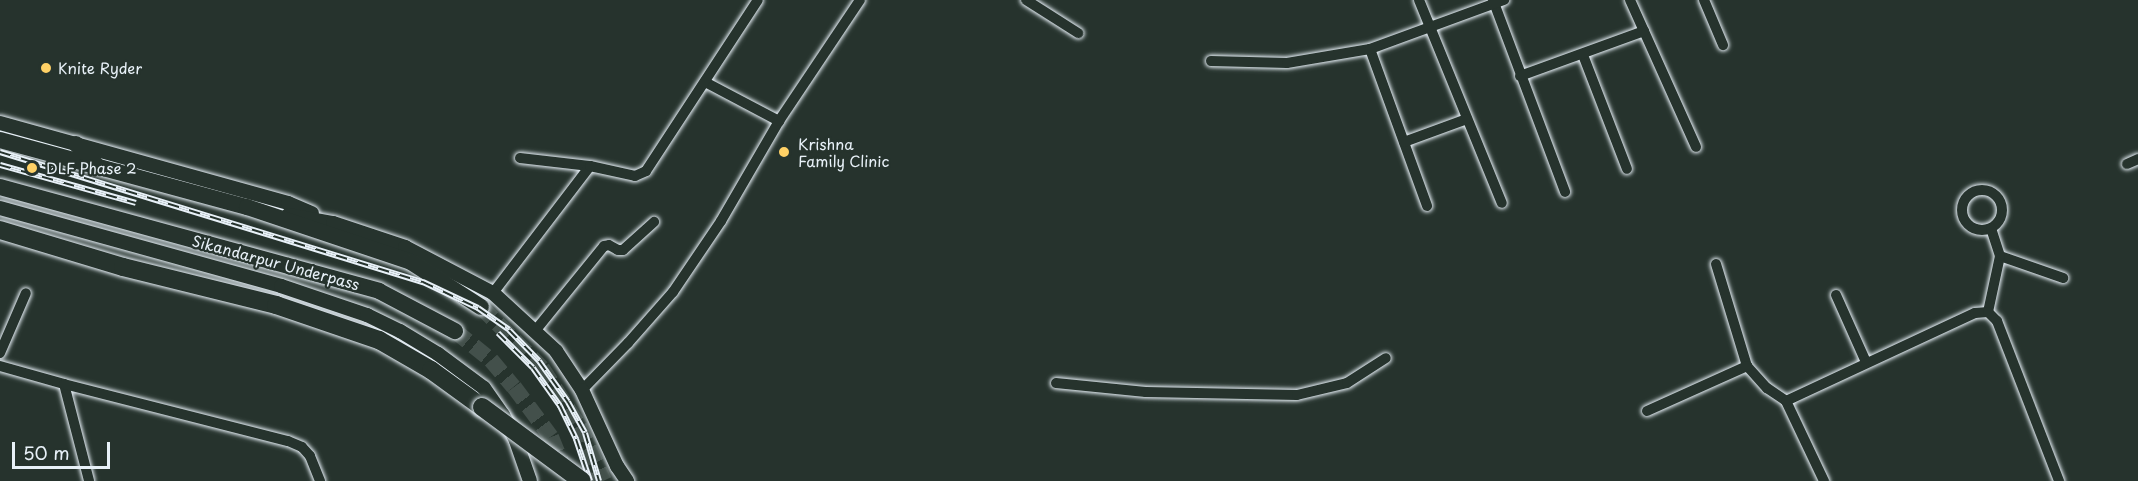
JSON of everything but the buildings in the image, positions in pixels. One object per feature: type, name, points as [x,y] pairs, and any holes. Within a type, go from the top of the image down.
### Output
[{"type":"main road","points":[[0,140],[247,207],[411,262],[481,307]]},
{"type":"main road","points":[[76,144],[97,166]]},
{"type":"main road","name":"Sikandarpur Underpass","points":[[0,187],[379,291],[455,331]]},
{"type":"main road","points":[[0,230],[123,267],[276,305],[379,340],[431,370],[582,481]]},
{"type":"street","points":[[520,158],[590,166],[634,176],[646,171],[758,0]]},
{"type":"street","points":[[582,390],[673,292],[721,221],[779,121],[860,0]]},
{"type":"street","points":[[1026,0],[1078,33]]},
{"type":"street","points":[[1419,0],[1502,203]]},
{"type":"street","points":[[1630,0],[1696,147]]},
{"type":"street","points":[[1704,0],[1723,45]]},
{"type":"street","points":[[1211,61],[1287,63],[1370,49],[1497,1],[1520,76],[1565,192]]},
{"type":"street","points":[[1520,76],[1644,31]]},
{"type":"street","points":[[1370,49],[1427,206]]},
{"type":"street","points":[[1582,55],[1627,169]]},
{"type":"street","points":[[705,82],[779,121]]},
{"type":"street","points":[[1404,142],[1467,119]]},
{"type":"street","points":[[0,123],[288,203],[333,223],[405,247],[493,293],[556,351],[582,390],[617,466],[627,481]]},
{"type":"street","points":[[2127,164],[2138,159]]},
{"type":"street","points":[[493,293],[590,166]]},
{"type":"street","points":[[247,207],[333,223]]},
{"type":"street","points":[[0,208],[281,286],[367,315],[400,331],[438,354],[484,388],[503,415],[516,441],[530,481]]},
{"type":"street","points":[[535,331],[604,246],[609,245],[623,250],[654,222]]},
{"type":"street","points":[[1988,312],[2000,256],[1991,228]]},
{"type":"street","points":[[2000,256],[2063,278]]},
{"type":"street","points":[[1716,264],[1747,366],[1767,388],[1786,401],[1824,481]]},
{"type":"street","points":[[0,353],[26,293]]},
{"type":"street","points":[[1836,295],[1866,362]]},
{"type":"street","points":[[1786,401],[1975,313],[1988,312],[1997,321],[2059,481]]},
{"type":"street","points":[[1056,383],[1146,392],[1297,395],[1347,383],[1386,358]]},
{"type":"street","points":[[0,366],[288,441],[302,447],[310,456],[320,481]]},
{"type":"street","points":[[1647,411],[1747,366]]},
{"type":"street","points":[[64,384],[89,481]]},
{"type":"tunnel","points":[[481,307],[542,368],[579,426],[604,481]]},
{"type":"tunnel","points":[[455,331],[491,360],[514,387],[551,437],[565,472]]},
{"type":"railway","points":[[0,152],[423,282],[478,308],[509,330],[539,361],[568,402],[585,433],[599,481]]},
{"type":"railway","points":[[0,165],[136,203]]},
{"type":"railway","points":[[498,333],[533,368],[560,406],[576,439],[590,481]]},
{"type":"place","name":"Knite Ryder","points":[[46,68]]},
{"type":"place","name":"Krishna Family Clinic","points":[[784,152]]},
{"type":"place","name":"DLF Phase 2","points":[[32,168]]}]
